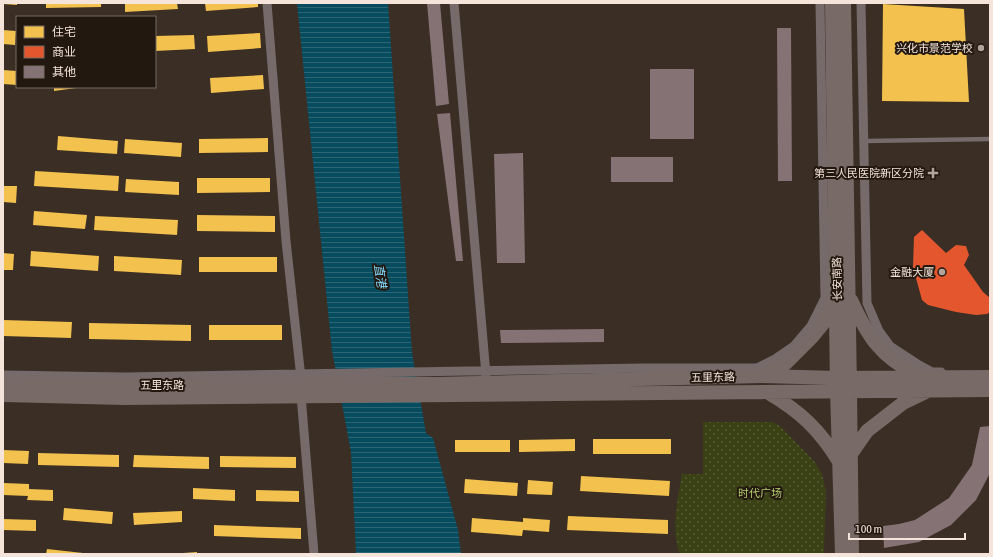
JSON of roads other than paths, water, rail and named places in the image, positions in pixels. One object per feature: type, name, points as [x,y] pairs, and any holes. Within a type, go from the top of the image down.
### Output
[{"type":"main road","name":"长安南路","points":[[832,3],[843,292]]},
{"type":"main road","name":"长安南路","points":[[842,554],[845,458],[843,292],[844,3]]},
{"type":"main road","points":[[762,376],[786,363],[812,338],[843,292],[874,342],[892,361],[919,376]]},
{"type":"main road","name":"五里东路","points":[[3,384],[435,384],[762,376],[844,384],[931,390],[990,390]]},
{"type":"main road","name":"五里东路","points":[[487,383],[767,392],[919,376],[990,377]]},
{"type":"main road","name":"五里东路","points":[[3,395],[125,398],[301,384]]},
{"type":"main road","points":[[767,392],[785,403],[813,426],[845,458],[867,431],[882,419],[903,403],[931,390]]},
{"type":"main road","name":"长安南路","points":[[845,458],[852,554]]},
{"type":"street","points":[[267,3],[286,241],[301,384],[314,554]]},
{"type":"street","points":[[454,3],[487,383],[643,368],[757,368],[775,359],[794,346],[811,326],[825,298],[820,3]]},
{"type":"street","points":[[861,3],[867,303],[879,331],[890,346],[918,365],[932,372],[990,372]]},
{"type":"street","points":[[3,375],[124,377],[301,384]]},
{"type":"street","points":[[834,480],[836,554]]},
{"type":"lane","points":[[864,141],[990,139]]},
{"type":"water","name":"直港","points":[[297,3],[388,3],[412,353],[426,433],[433,438],[458,530],[461,554],[356,554],[351,452],[332,351]]},
{"type":"place","name":"兴化市景范学校","points":[[981,48]]},
{"type":"place","name":"第三人民医院新区分院","points":[[933,173]]},
{"type":"place","name":"金融大厦","points":[[942,272]]},
{"type":"park label","name":"时代广场","points":[[760,493]]}]
